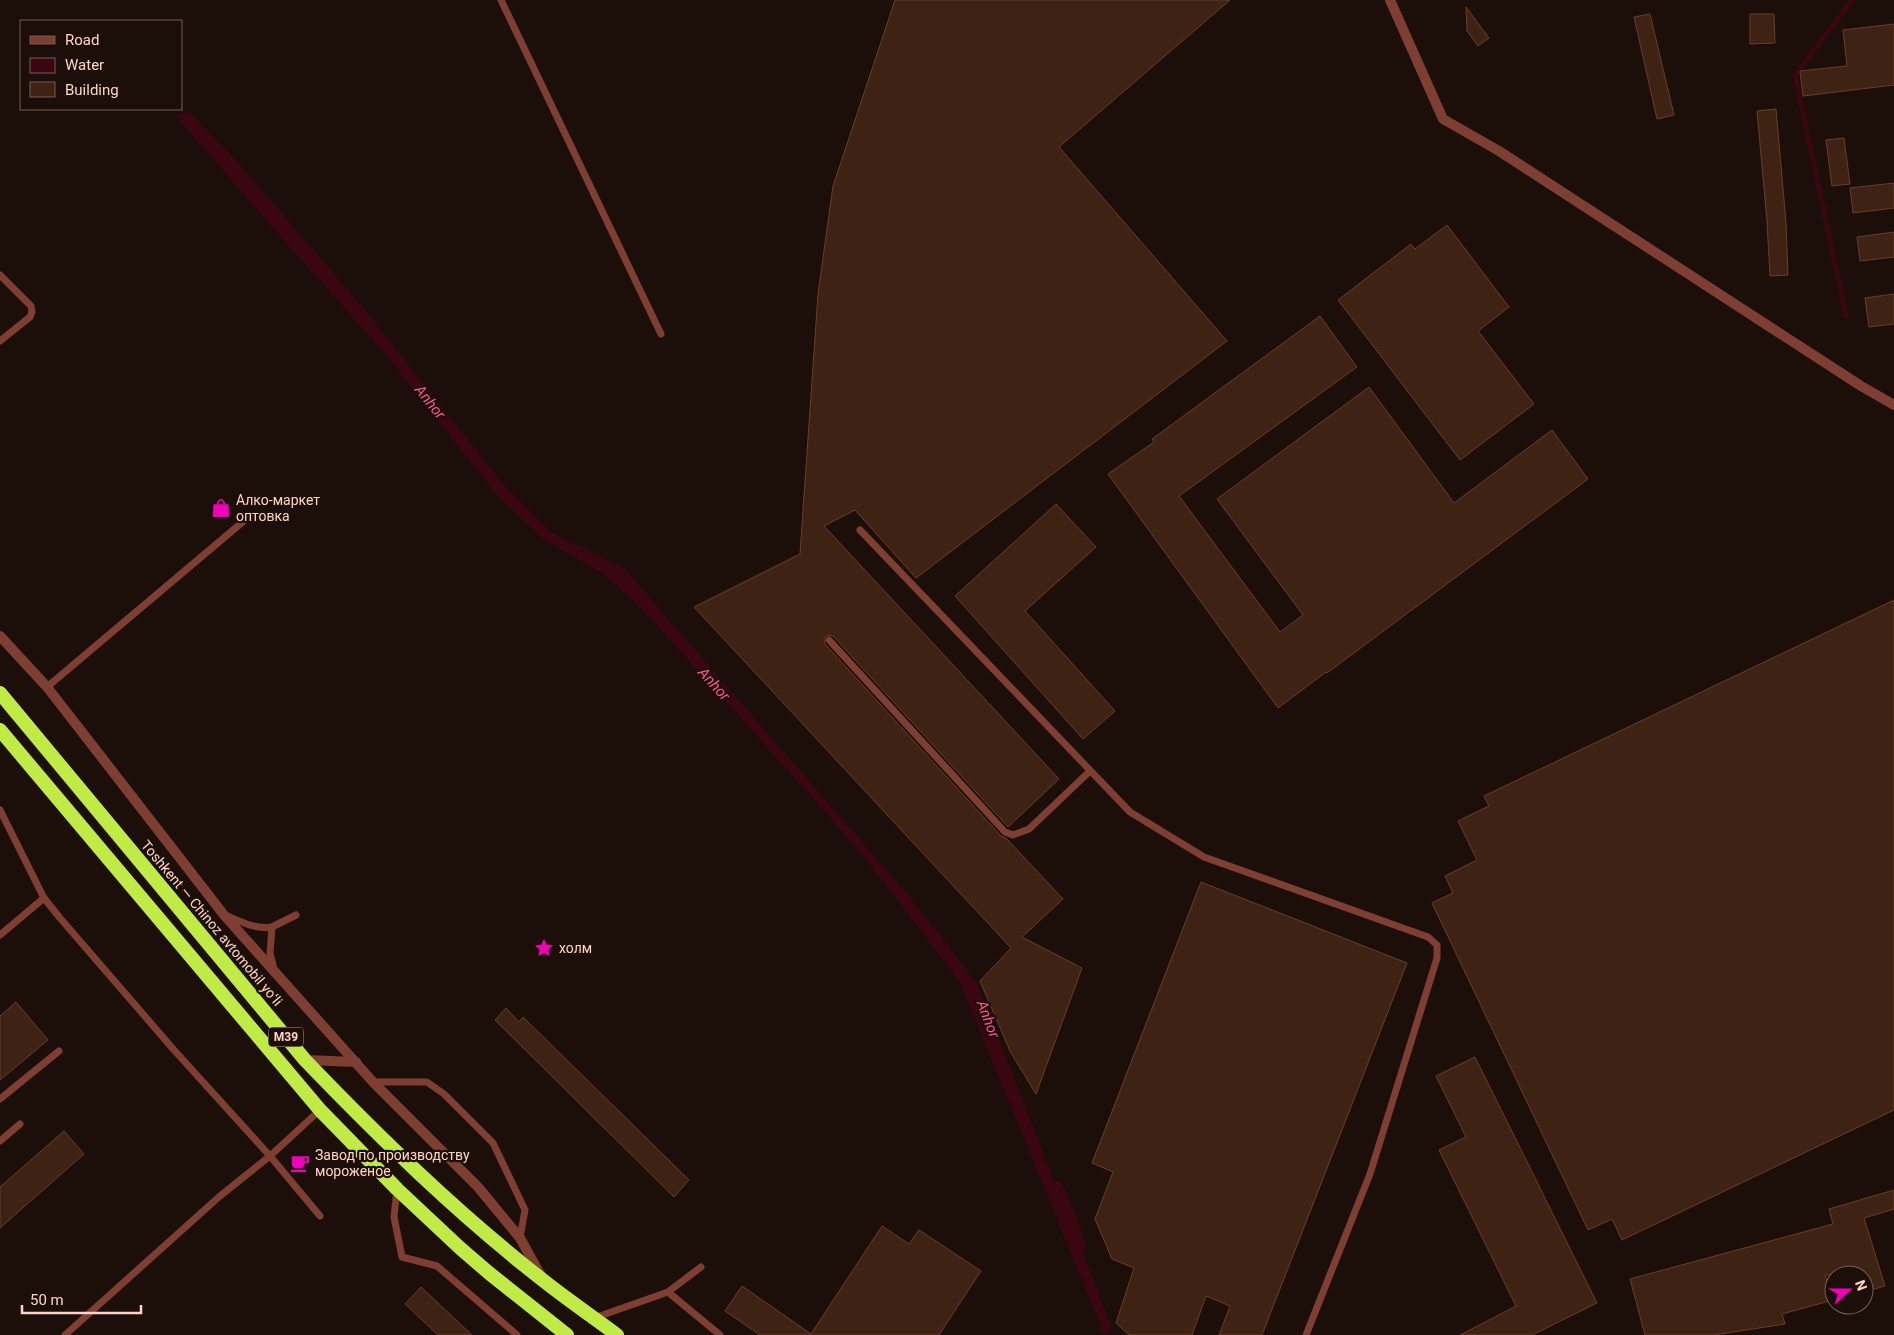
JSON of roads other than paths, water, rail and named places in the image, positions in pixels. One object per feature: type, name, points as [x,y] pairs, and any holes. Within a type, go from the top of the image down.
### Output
[{"type":"highway","name":"Toshkent — Chinoz avtomobil yoʻli","points":[[0,693],[305,1060],[357,1114],[474,1223],[544,1281],[617,1335]]},
{"type":"highway","name":"M39","points":[[0,730],[320,1110],[397,1189],[489,1273],[567,1335]]},
{"type":"street","points":[[1390,0],[1443,119],[1498,151],[1860,386],[1894,405]]},
{"type":"street","name":"M39","points":[[0,636],[47,687],[224,915],[373,1082],[478,1187],[520,1238],[544,1281]]},
{"type":"street","points":[[305,1060],[356,1062]]},
{"type":"lane","points":[[501,0],[661,334]]},
{"type":"lane","points":[[0,275],[31,306],[32,312],[30,317],[0,341]]},
{"type":"lane","points":[[47,687],[245,520]]},
{"type":"lane","points":[[860,530],[1130,812],[1204,857],[1428,937],[1437,945],[1437,958],[1370,1174],[1306,1335]]},
{"type":"lane","points":[[829,640],[1005,832],[1013,835],[1029,829],[1090,771]]},
{"type":"lane","points":[[0,810],[44,898],[174,1050],[270,1156],[320,1216]]},
{"type":"lane","points":[[0,935],[44,898]]},
{"type":"lane","points":[[224,915],[263,929],[272,927],[296,914]]},
{"type":"lane","points":[[272,927],[270,952],[274,969]]},
{"type":"lane","points":[[0,1099],[58,1051]]},
{"type":"lane","points":[[373,1082],[427,1082],[444,1094],[493,1143],[525,1210],[520,1238]]},
{"type":"lane","points":[[65,1335],[220,1196],[270,1156],[320,1110]]},
{"type":"lane","points":[[0,1141],[20,1124]]},
{"type":"lane","points":[[397,1189],[394,1217],[402,1257],[437,1266],[517,1335]]},
{"type":"lane","points":[[594,1318],[668,1292],[701,1267]]},
{"type":"lane","points":[[668,1292],[720,1335]]},
{"type":"water","points":[[188,111],[237,161],[366,311],[504,485],[551,532],[624,568],[911,898],[977,983],[1112,1328],[1104,1334],[960,982],[870,865],[829,816],[640,607],[602,573],[543,539],[496,494],[383,351],[270,225],[176,116]]},
{"type":"waterway","points":[[1846,316],[1795,75],[1852,0]]},
{"type":"waterway","name":"Anhor","points":[[1056,1189],[1070,1222],[1078,1248]]},
{"type":"place","name":"Алко-маркет оптовка","points":[[221,508]]},
{"type":"place","name":"холм","points":[[544,948]]},
{"type":"place","name":"Завод по производству мороженое","points":[[300,1163]]}]
